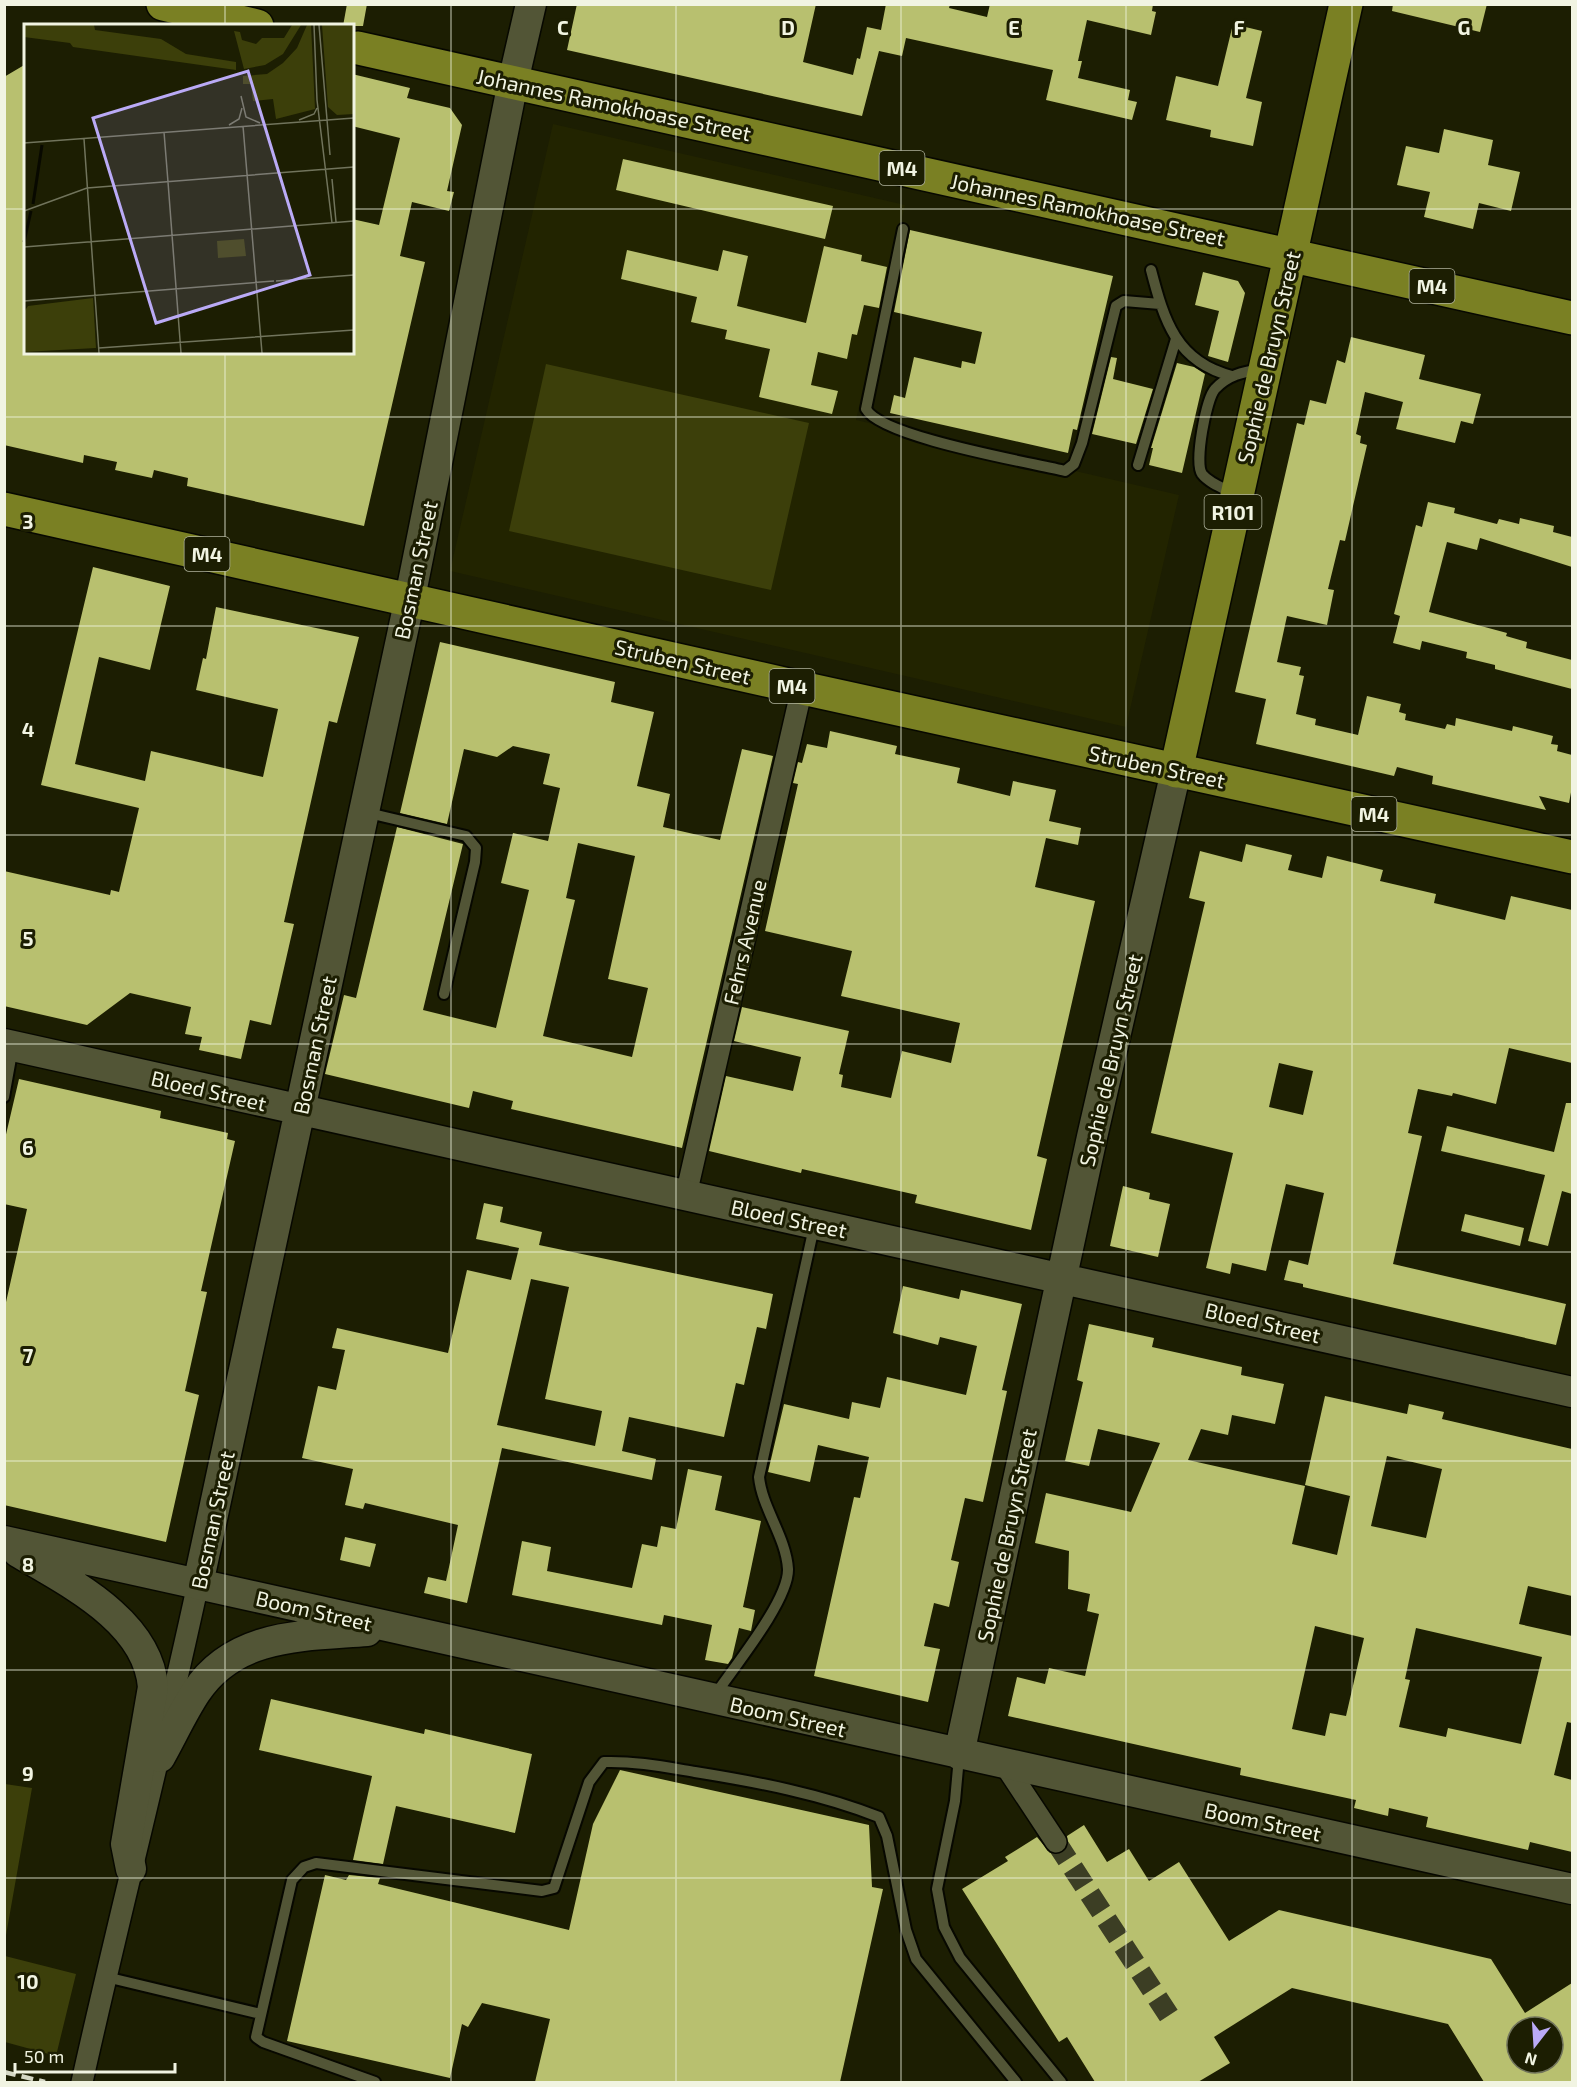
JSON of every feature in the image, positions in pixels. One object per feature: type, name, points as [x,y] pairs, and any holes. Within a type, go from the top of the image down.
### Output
[{"type":"main road","points":[[163,4],[248,24]]},
{"type":"main road","name":"Bosman Street","points":[[198,1584],[410,598],[513,82],[531,4]]},
{"type":"main road","name":"Sophie de Bruyn Street","points":[[959,1754],[1062,1277],[1346,4]]},
{"type":"main road","name":"Johannes Ramokhoase Street","points":[[358,48],[1572,318]]},
{"type":"main road","name":"Struben Street","points":[[4,509],[410,598],[802,688],[1572,857]]},
{"type":"main road","name":"Bloed Street","points":[[9,1045],[1572,1392]]},
{"type":"main road","points":[[4,1543],[47,1569],[117,1618],[139,1642],[149,1662],[153,1687],[126,1844],[130,1869]]},
{"type":"main road","name":"Boom Street","points":[[4,1543],[1572,1889]]},
{"type":"main road","points":[[160,1757],[202,1684],[219,1665],[239,1652],[278,1639],[400,1629]]},
{"type":"street","name":"Fehrs Avenue","points":[[686,1195],[802,688]]},
{"type":"street","name":"Bosman Street","points":[[82,2082],[130,1869],[160,1757],[198,1584]]},
{"type":"street","points":[[1005,1765],[1056,1842]]},
{"type":"lane","points":[[903,229],[866,410],[870,417],[881,424],[919,437],[1065,471],[1074,464],[1082,443],[1116,306],[1124,301],[1160,304]]},
{"type":"lane","points":[[1151,270],[1160,304],[1176,339],[1198,362],[1232,376]]},
{"type":"lane","points":[[1138,465],[1176,339]]},
{"type":"lane","points":[[1236,494],[1202,474],[1198,458],[1208,404],[1214,390],[1232,376],[1266,368]]},
{"type":"lane","points":[[364,812],[466,836],[476,848],[475,862],[444,993]]},
{"type":"lane","points":[[4,1097],[9,1045]]},
{"type":"lane","points":[[713,1699],[775,1608],[784,1588],[788,1569],[771,1513],[760,1490],[759,1477],[814,1224]]},
{"type":"lane","name":"Sophie de Bruyn Street","points":[[959,1754],[955,1801],[938,1888],[944,1927],[960,1958],[1061,2082]]},
{"type":"lane","points":[[375,2082],[256,2037],[292,1880],[304,1867],[316,1863],[542,1891],[554,1888],[593,1774],[604,1762],[628,1761],[742,1780],[850,1806],[879,1817],[886,1836],[906,1930],[916,1959],[1016,2082]]},
{"type":"lane","points":[[106,1977],[261,2014]]},
{"type":"shaded area","points":[[553,124],[905,205],[856,420],[1179,495],[1126,727],[450,571]]},
{"type":"shaded area","points":[[546,364],[809,423],[771,590],[509,531]]},
{"type":"shaded area","points":[[4,1784],[32,1788],[5,1941]]},
{"type":"shaded area","points":[[5,1956],[76,1974],[56,2056],[5,2042]]},
{"type":"building","points":[[347,4],[367,4],[363,26],[343,24]]},
{"type":"building","points":[[577,4],[816,4],[803,62],[853,75],[857,58],[860,59],[867,27],[881,30],[886,4],[950,4],[949,8],[987,17],[990,4],[1153,4],[1152,11],[1156,12],[1151,35],[1087,20],[1078,61],[1082,61],[1078,78],[1130,90],[1128,100],[1137,102],[1132,120],[1046,100],[1053,70],[906,38],[902,56],[879,51],[862,116],[567,50]]},
{"type":"building","points":[[1393,4],[1487,4],[1480,32],[1392,11]]},
{"type":"building","points":[[1233,24],[1262,31],[1246,98],[1262,102],[1253,146],[1210,137],[1211,130],[1166,120],[1176,76],[1218,86]]},
{"type":"building","points":[[24,65],[24,354],[354,354],[354,219],[379,225],[400,138],[354,126],[354,74],[410,88],[407,98],[450,108],[462,125],[447,191],[454,192],[449,211],[412,202],[400,256],[425,262],[364,526],[187,486],[188,478],[154,470],[152,478],[115,470],[117,462],[84,455],[83,463],[4,445],[4,77]]},
{"type":"building","points":[[1444,129],[1493,140],[1488,165],[1520,172],[1511,211],[1479,203],[1473,229],[1424,217],[1430,192],[1397,185],[1406,146],[1439,153]]},
{"type":"building","points":[[623,159],[833,206],[825,239],[616,190]]},
{"type":"building","points":[[910,230],[1113,276],[1077,430],[1073,429],[1068,453],[890,413],[894,395],[905,398],[914,357],[961,368],[962,361],[975,364],[982,332],[894,312]]},
{"type":"building","points":[[824,246],[862,255],[861,261],[887,267],[879,308],[864,305],[857,335],[852,334],[847,359],[818,352],[811,385],[838,391],[832,414],[759,397],[770,349],[725,339],[727,330],[691,322],[697,297],[621,279],[627,250],[718,271],[723,250],[748,256],[737,306],[806,323]]},
{"type":"building","points":[[1203,272],[1238,281],[1245,293],[1228,362],[1208,356],[1219,311],[1195,305]]},
{"type":"building","points":[[1351,337],[1425,355],[1419,379],[1481,394],[1473,424],[1461,421],[1455,443],[1396,429],[1403,402],[1365,392],[1356,434],[1361,436],[1360,443],[1367,445],[1345,541],[1340,540],[1328,589],[1334,590],[1327,625],[1287,616],[1277,662],[1301,667],[1299,675],[1304,676],[1296,714],[1316,719],[1315,725],[1358,735],[1367,696],[1401,704],[1399,712],[1406,714],[1405,720],[1445,729],[1447,724],[1455,726],[1456,718],[1512,731],[1513,726],[1553,736],[1551,744],[1558,745],[1557,751],[1572,755],[1572,787],[1569,803],[1539,796],[1546,810],[1432,784],[1433,776],[1397,767],[1394,776],[1256,744],[1266,699],[1235,692],[1297,423],[1304,425],[1310,400],[1326,404],[1337,360],[1345,363]]},
{"type":"building","points":[[1111,357],[1117,358],[1113,379],[1153,389],[1136,444],[1092,434]]},
{"type":"building","points":[[1177,363],[1194,367],[1205,374],[1182,473],[1149,465],[1153,448],[1151,448]]},
{"type":"building","points":[[1428,502],[1455,508],[1454,513],[1497,524],[1499,519],[1519,524],[1520,518],[1554,526],[1553,532],[1572,537],[1572,567],[1480,538],[1477,550],[1447,542],[1429,612],[1507,633],[1506,636],[1527,642],[1526,648],[1572,660],[1572,689],[1495,669],[1495,665],[1466,658],[1467,652],[1422,641],[1420,650],[1393,643],[1400,616],[1394,614],[1416,525],[1422,527]]},
{"type":"building","points":[[93,567],[170,586],[150,670],[99,657],[75,764],[145,781],[151,751],[263,777],[278,709],[196,690],[203,658],[206,659],[216,607],[359,637],[337,723],[329,721],[284,922],[294,924],[271,1025],[250,1020],[241,1059],[199,1050],[202,1037],[185,1034],[191,1007],[130,993],[87,1025],[4,1006],[4,871],[110,895],[111,890],[119,892],[139,808],[41,785]]},
{"type":"building","points":[[440,642],[615,682],[611,702],[654,712],[637,786],[670,794],[663,827],[720,840],[742,749],[773,756],[682,1148],[511,1109],[513,1101],[473,1091],[469,1108],[325,1074],[344,995],[356,998],[397,827],[463,844],[423,1010],[496,1028],[529,890],[501,883],[513,833],[548,841],[560,788],[543,784],[550,754],[513,746],[497,757],[464,749],[447,824],[400,813]],"holes":[[[578,843],[635,856],[608,979],[648,988],[632,1057],[543,1036],[575,900],[566,898]]]},
{"type":"building","points":[[830,731],[897,746],[895,754],[960,768],[957,783],[1010,796],[1013,781],[1056,790],[1049,821],[1081,828],[1078,845],[1046,838],[1035,887],[1095,901],[1037,1156],[1047,1159],[1031,1230],[915,1203],[917,1195],[802,1169],[801,1173],[709,1151],[726,1076],[793,1091],[801,1057],[734,1041],[742,1007],[849,1031],[839,1074],[843,1075],[841,1087],[891,1098],[902,1051],[951,1063],[960,1023],[841,996],[852,951],[765,931],[798,784],[793,783],[798,762],[802,763],[807,744],[827,748]]},
{"type":"building","points":[[1246,844],[1292,855],[1288,870],[1322,878],[1327,856],[1383,870],[1380,881],[1436,894],[1434,903],[1505,920],[1511,896],[1572,910],[1572,1063],[1509,1048],[1496,1104],[1453,1093],[1452,1096],[1418,1089],[1408,1133],[1422,1136],[1393,1264],[1566,1304],[1556,1345],[1303,1287],[1303,1284],[1284,1280],[1289,1260],[1308,1265],[1324,1193],[1286,1184],[1266,1271],[1232,1263],[1230,1274],[1206,1268],[1233,1153],[1151,1133],[1205,902],[1189,898],[1200,851],[1242,862]],"holes":[[[1279,1063],[1313,1071],[1303,1115],[1269,1107]]]},
{"type":"building","points":[[19,1079],[161,1111],[160,1118],[228,1133],[227,1139],[235,1141],[201,1291],[207,1292],[185,1391],[199,1395],[166,1542],[4,1505],[4,1311],[27,1209],[4,1204],[4,1143]]},
{"type":"building","points":[[1566,1103],[1572,1103],[1572,1194],[1562,1191],[1548,1246],[1528,1241],[1545,1175],[1441,1151],[1447,1126],[1554,1152]]},
{"type":"building","points":[[1123,1186],[1150,1193],[1149,1199],[1170,1204],[1158,1257],[1110,1246]]},
{"type":"building","points":[[484,1203],[503,1207],[500,1222],[542,1232],[539,1245],[773,1294],[766,1329],[757,1327],[744,1385],[736,1383],[724,1437],[629,1417],[622,1451],[656,1459],[652,1480],[502,1448],[467,1603],[424,1593],[428,1577],[446,1581],[458,1525],[365,1503],[363,1509],[345,1505],[353,1469],[302,1458],[318,1386],[336,1390],[345,1350],[332,1348],[337,1328],[448,1353],[467,1270],[511,1280],[519,1248],[476,1239]],"holes":[[[531,1279],[569,1287],[545,1399],[602,1411],[595,1446],[497,1425]]]},
{"type":"building","points":[[1465,1214],[1524,1228],[1520,1246],[1461,1231]]},
{"type":"building","points":[[903,1286],[959,1299],[961,1290],[1022,1304],[1002,1390],[1007,1391],[983,1502],[965,1498],[951,1560],[959,1562],[949,1607],[934,1603],[924,1646],[940,1649],[928,1702],[814,1676],[854,1497],[860,1498],[869,1457],[818,1445],[810,1482],[768,1472],[784,1404],[849,1419],[852,1402],[880,1408],[887,1377],[966,1395],[977,1346],[940,1337],[938,1345],[893,1333]]},
{"type":"building","points":[[1089,1324],[1154,1338],[1152,1347],[1242,1367],[1241,1375],[1284,1384],[1275,1424],[1232,1415],[1228,1435],[1201,1429],[1188,1460],[1305,1486],[1292,1544],[1337,1555],[1350,1496],[1305,1485],[1325,1396],[1407,1414],[1409,1404],[1444,1412],[1442,1419],[1572,1449],[1572,1596],[1528,1586],[1519,1624],[1572,1636],[1572,1723],[1567,1722],[1554,1775],[1572,1780],[1572,1852],[1530,1842],[1528,1850],[1426,1827],[1428,1817],[1389,1808],[1388,1816],[1354,1808],[1356,1800],[1240,1775],[1241,1768],[1008,1716],[1017,1677],[1045,1684],[1049,1668],[1085,1676],[1099,1614],[1087,1611],[1090,1594],[1068,1589],[1069,1551],[1035,1543],[1046,1493],[1131,1512],[1160,1443],[1098,1429],[1089,1466],[1065,1461],[1083,1382],[1077,1380]],"holes":[[[1387,1456],[1442,1469],[1426,1538],[1371,1526]],[[1315,1626],[1364,1638],[1346,1716],[1330,1713],[1325,1736],[1292,1729]],[[1416,1628],[1542,1657],[1521,1744],[1448,1728],[1446,1737],[1399,1727],[1410,1680],[1405,1679]]]},
{"type":"building","points":[[688,1469],[722,1476],[715,1510],[761,1521],[743,1607],[755,1610],[751,1631],[739,1628],[732,1658],[728,1664],[705,1660],[712,1625],[664,1615],[662,1625],[512,1595],[522,1541],[551,1547],[547,1571],[632,1588],[642,1544],[657,1547],[661,1526],[676,1529]]},
{"type":"building","points":[[345,1537],[376,1544],[370,1567],[340,1560]]},
{"type":"building","points":[[271,1699],[424,1734],[425,1729],[532,1754],[515,1833],[396,1806],[383,1864],[353,1860],[372,1776],[259,1750]]},
{"type":"building","points":[[620,1770],[869,1825],[872,1887],[883,1889],[840,2082],[535,2082],[550,2019],[482,2003],[468,2027],[462,2024],[450,2078],[287,2041],[325,1875],[346,1880],[349,1875],[380,1878],[378,1884],[569,1930],[593,1824]]},
{"type":"building","points":[[1084,1825],[1107,1862],[1129,1849],[1149,1881],[1179,1862],[1229,1941],[1279,1910],[1491,1959],[1525,2013],[1572,1983],[1572,2082],[1484,2082],[1448,2024],[1292,1988],[1214,2037],[1230,2063],[1198,2082],[1095,2082],[1067,2037],[1059,2042],[962,1889],[1008,1861],[1005,1857],[1037,1837],[1050,1853],[1063,1853],[1068,1847],[1067,1836]]},
{"type":"tunnel","points":[[1056,1842],[1173,2022]]},
{"type":"railway","points":[[4,2072],[45,2082]]}]
